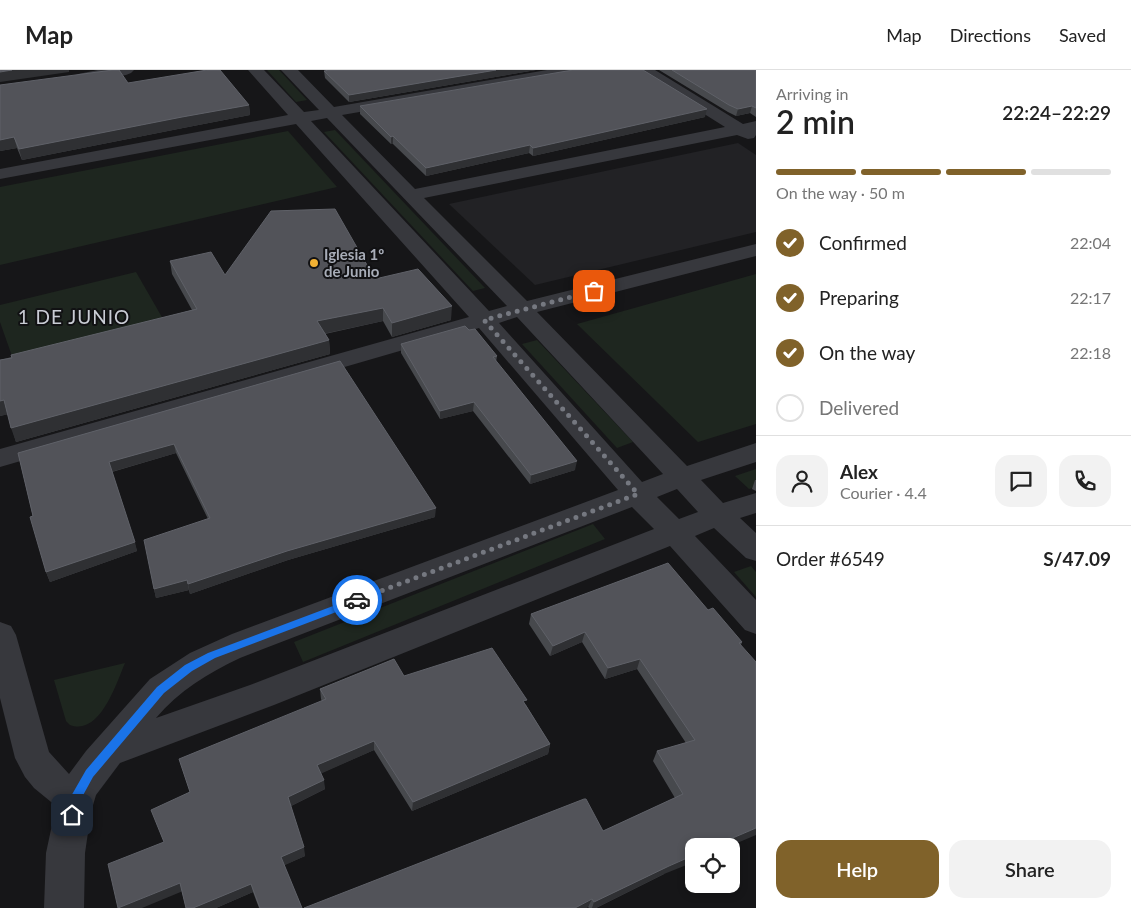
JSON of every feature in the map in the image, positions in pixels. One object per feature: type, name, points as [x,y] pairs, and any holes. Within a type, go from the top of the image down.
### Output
[{"type":"street","points":[[68,79],[126,70]]},
{"type":"street","points":[[256,70],[484,320],[638,494],[756,621]]},
{"type":"street","points":[[289,70],[522,309],[718,515],[756,550]]},
{"type":"street","points":[[0,174],[299,118],[573,70]]},
{"type":"street","points":[[644,70],[751,131]]},
{"type":"street","points":[[411,195],[751,131]]},
{"type":"street","points":[[0,458],[522,309],[756,250]]},
{"type":"street","points":[[64,908],[64,872],[68,832],[76,798],[89,773],[161,690],[188,668],[212,656],[682,477],[756,452]]},
{"type":"street","points":[[108,751],[262,695],[718,515],[756,503]]},
{"type":"street","points":[[0,635],[33,758],[40,772],[53,785],[76,798]]},
{"type":"shaded area","points":[[267,70],[279,70],[307,100],[296,102]]},
{"type":"shaded area","points":[[335,130],[485,288],[473,291],[324,132]]},
{"type":"shaded area","points":[[288,131],[337,187],[0,265],[0,187]]},
{"type":"shaded area","points":[[738,143],[756,155],[756,232],[535,285],[449,204]]},
{"type":"shaded area","points":[[136,272],[163,319],[13,359],[0,322],[0,305]]},
{"type":"shaded area","points":[[756,274],[756,424],[698,442],[577,324]]},
{"type":"shaded area","points":[[537,340],[633,442],[617,448],[522,344]]},
{"type":"shaded area","points":[[756,469],[756,487],[749,489],[735,476]]},
{"type":"shaded area","points":[[593,524],[605,539],[303,662],[294,642]]},
{"type":"shaded area","points":[[751,566],[756,572],[756,597],[734,572]]},
{"type":"shaded area","points":[[125,663],[112,695],[98,716],[90,723],[81,726],[70,725],[66,721],[54,680]]},
{"type":"building","points":[[119,70],[128,83],[207,70],[220,70],[249,105],[19,149],[14,137],[0,140],[0,85]]},
{"type":"building","points":[[496,70],[349,95],[324,71]]},
{"type":"building","points":[[573,70],[643,70],[707,109],[533,148],[530,145],[426,168],[360,106]]},
{"type":"building","points":[[672,70],[756,70],[756,108],[752,106],[738,109],[729,105]]},
{"type":"building","points":[[335,209],[375,279],[418,269],[452,306],[392,323],[383,308],[317,321],[329,340],[11,428],[4,400],[0,401],[0,360],[12,358],[11,355],[197,309],[170,261],[211,252],[225,275],[271,211]]},
{"type":"building","points":[[465,326],[469,330],[475,329],[497,356],[493,357],[577,461],[531,475],[474,402],[440,411],[401,344]]},
{"type":"building","points":[[340,361],[436,508],[287,551],[188,584],[187,580],[154,589],[144,540],[210,518],[174,444],[109,462],[135,542],[46,572],[30,517],[33,516],[18,453]]},
{"type":"building","points":[[668,563],[708,610],[713,608],[742,642],[739,643],[756,662],[756,828],[733,838],[685,838],[685,859],[594,902],[592,899],[575,908],[304,908],[584,799],[586,799],[603,831],[683,794],[657,751],[695,740],[640,659],[608,668],[585,632],[553,646],[531,614]]},
{"type":"building","points":[[492,648],[527,700],[523,701],[550,744],[413,802],[374,741],[317,765],[324,780],[288,797],[304,847],[281,857],[302,908],[260,908],[251,884],[193,908],[186,908],[180,883],[118,908],[108,864],[164,842],[151,810],[190,792],[179,759],[326,699],[320,689],[394,659],[404,676]]},
{"type":"way so far","points":[[357,600],[638,494],[484,320],[594,291]]},
{"type":"place","name":"Iglesia 1º de Junio","points":[[314,263]]},
{"type":"district","name":"1 DE JUNIO","points":[[74,316]]},
{"type":"route","points":[[72,815],[76,798],[89,773],[161,690],[188,668],[212,656],[357,600]]}]
